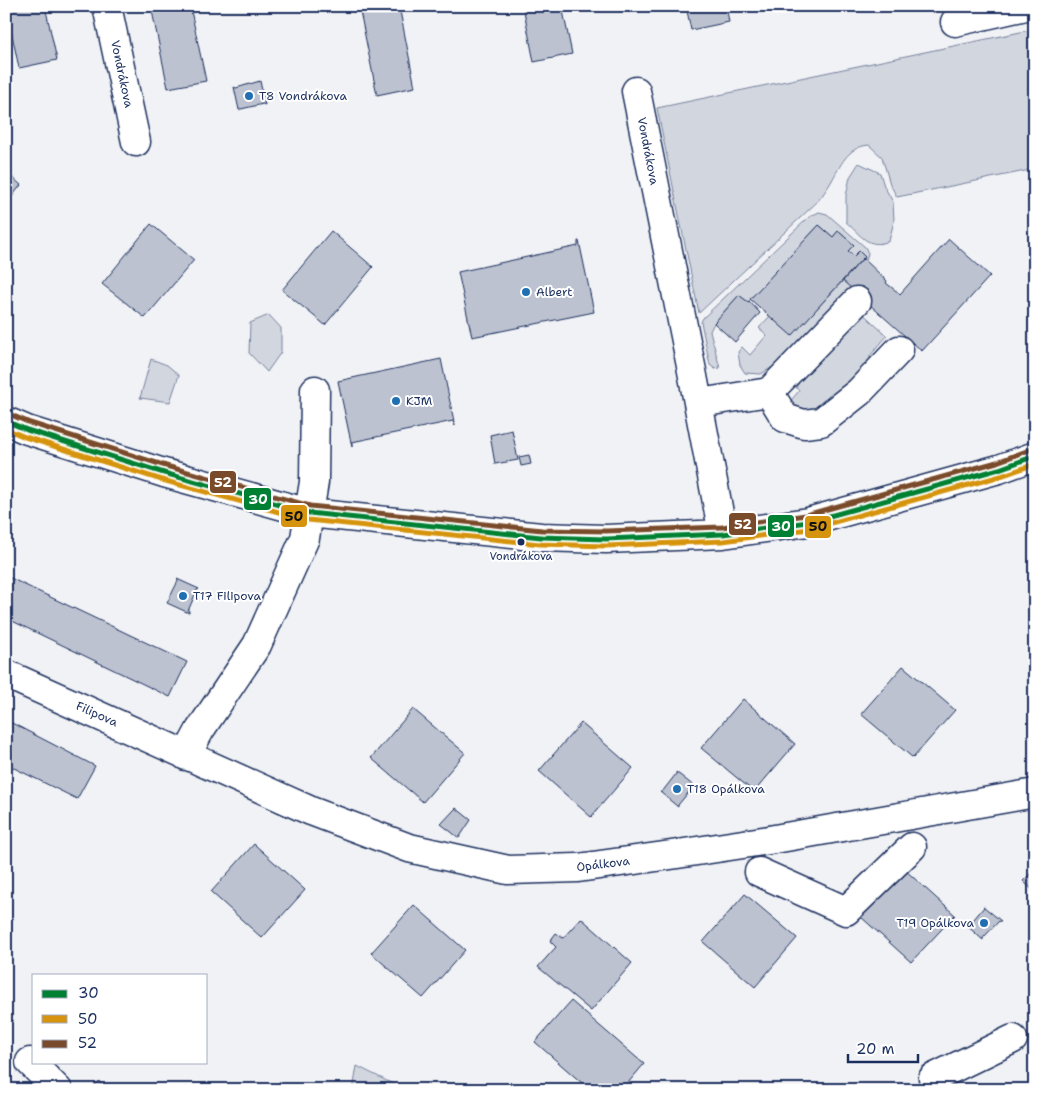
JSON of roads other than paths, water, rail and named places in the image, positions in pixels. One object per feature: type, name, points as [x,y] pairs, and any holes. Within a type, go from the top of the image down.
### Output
[{"type":"street","name":"Vondrákova","points":[[107,6],[136,142]]},
{"type":"street","points":[[955,22],[1026,6]]},
{"type":"street","name":"Vondrákova","points":[[636,91],[723,534]]},
{"type":"street","points":[[698,403],[769,392],[857,301]]},
{"type":"street","points":[[769,392],[786,418],[804,424],[821,422],[859,392],[899,350]]},
{"type":"street","points":[[186,756],[200,730],[257,645],[304,538],[314,482],[314,390]]},
{"type":"street","points":[[6,422],[164,472],[309,513],[541,537],[606,539],[723,534],[808,522],[999,469],[1035,456]]},
{"type":"street","name":"Filipova","points":[[6,674],[186,756]]},
{"type":"street","name":"Opálkova","points":[[186,756],[311,812],[409,848],[508,870],[578,868],[672,855],[769,840],[1035,793]]},
{"type":"street","points":[[759,872],[846,911],[912,847]]},
{"type":"street","points":[[936,1090],[932,1078],[1014,1040]]},
{"type":"street","points":[[30,1062],[58,1090]]},
{"type":"place","name":"T8 Vondrákova","points":[[249,96]]},
{"type":"place","name":"Albert","points":[[526,292]]},
{"type":"place","name":"KJM","points":[[396,401]]},
{"type":"place","name":"Vondrákova","points":[[521,542]]},
{"type":"place","name":"T17 Filipova","points":[[183,596]]},
{"type":"place","name":"T18 Opálkova","points":[[677,789]]},
{"type":"place","name":"T19 Opálkova","points":[[984,923]]}]
